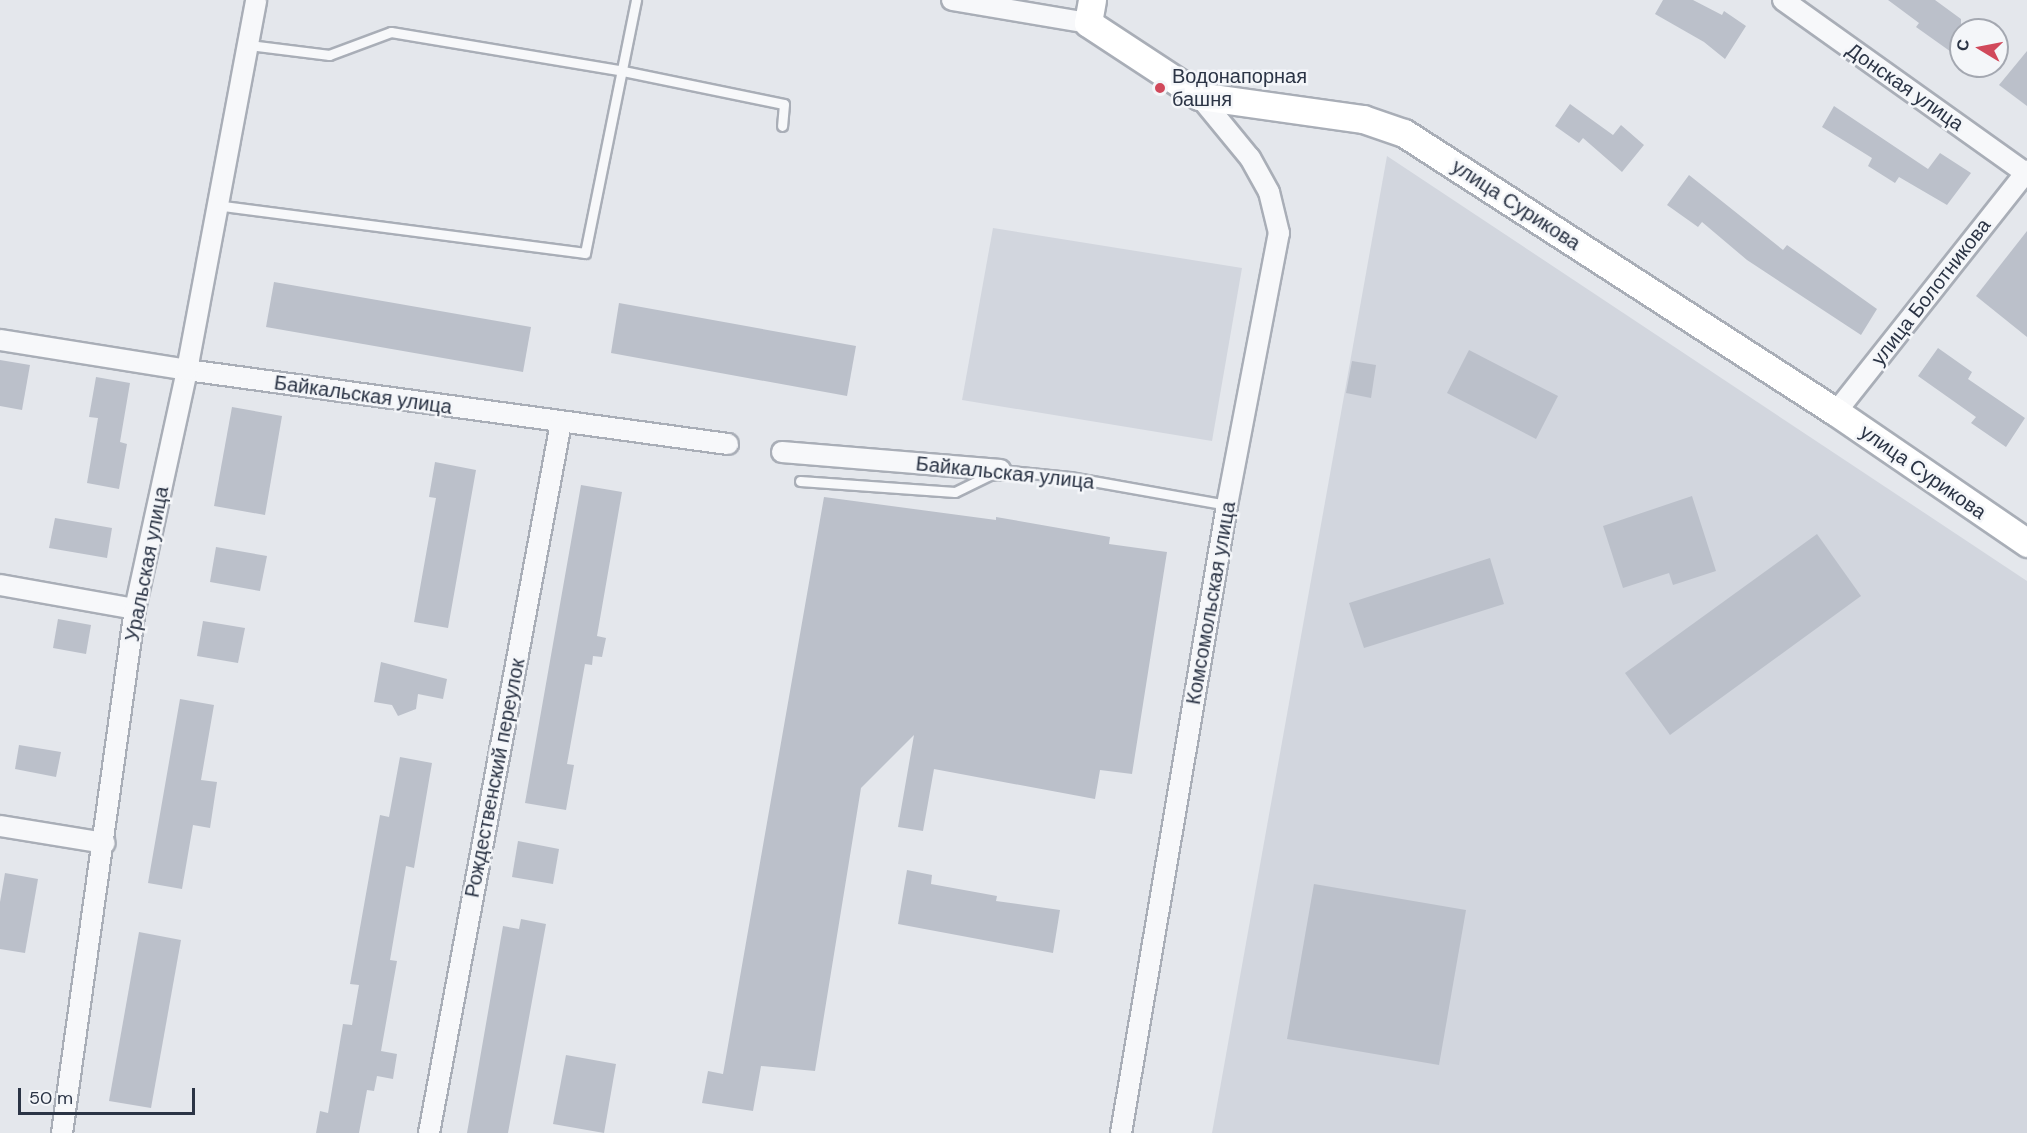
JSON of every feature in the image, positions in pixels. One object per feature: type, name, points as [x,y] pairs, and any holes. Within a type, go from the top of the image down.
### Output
[{"type":"street","name":"Уральская улица","points":[[62,1133],[105,843],[135,609],[187,370],[256,0]]},
{"type":"street","name":"улица Сурикова","points":[[952,0],[1090,12],[1199,96],[1363,119],[1404,133],[1836,412],[2027,543]]},
{"type":"street","name":"Донская улица","points":[[1783,0],[2026,173]]},
{"type":"street","name":"Комсомольская улица","points":[[1121,1133],[1227,506],[1279,233],[1269,192],[1250,158],[1199,96]]},
{"type":"street","name":"улица Болотникова","points":[[1836,412],[2026,173]]},
{"type":"street","name":"Байкальская улица","points":[[0,339],[187,370],[561,423],[728,444]]},
{"type":"street","name":"Рождественский переулок","points":[[429,1133],[561,423]]},
{"type":"street","name":"Байкальская улица","points":[[783,452],[1000,470]]},
{"type":"street","points":[[0,585],[135,609]]},
{"type":"street","points":[[0,826],[105,843]]},
{"type":"lane","points":[[216,205],[585,253],[636,0]]},
{"type":"lane","points":[[249,45],[329,55],[391,32],[623,71],[784,104],[782,126]]},
{"type":"lane","points":[[800,480],[955,492],[1000,470]]},
{"type":"lane","name":"Байкальская улица","points":[[1000,470],[1070,477],[1227,506]]},
{"type":"shaded area","points":[[1387,156],[2027,581],[2027,1133],[1212,1133]]},
{"type":"shaded area","points":[[993,228],[1242,268],[1212,441],[962,400]]},
{"type":"building","points":[[1663,0],[1693,0],[1722,15],[1724,11],[1746,26],[1725,59],[1704,42],[1655,14]]},
{"type":"building","points":[[1888,0],[1935,0],[1960,18],[1949,18],[1949,50],[1916,27],[1919,23]]},
{"type":"building","points":[[2027,51],[2027,106],[1999,85],[2005,78],[2009,78],[2009,73]]},
{"type":"building","points":[[1570,104],[1613,135],[1621,125],[1644,145],[1622,172],[1583,138],[1579,143],[1555,126]]},
{"type":"building","points":[[1834,106],[1928,169],[1940,153],[1971,173],[1947,205],[1899,177],[1895,183],[1868,166],[1872,158],[1822,127]]},
{"type":"building","points":[[1689,175],[1783,250],[1787,245],[1877,309],[1861,335],[1747,260],[1702,222],[1698,227],[1667,205]]},
{"type":"building","points":[[2027,231],[2027,337],[1976,296]]},
{"type":"building","points":[[274,282],[531,327],[523,372],[266,327]]},
{"type":"building","points":[[619,303],[856,346],[847,396],[611,353]]},
{"type":"building","points":[[1938,348],[1972,372],[1968,379],[2025,418],[2006,447],[1971,423],[1976,417],[1918,376]]},
{"type":"building","points":[[1469,350],[1558,396],[1536,439],[1447,393]]},
{"type":"building","points":[[0,360],[30,365],[22,410],[0,406]]},
{"type":"building","points":[[1352,361],[1376,365],[1371,398],[1346,393]]},
{"type":"building","points":[[96,377],[130,383],[120,442],[127,444],[119,489],[87,483],[98,418],[89,417]]},
{"type":"building","points":[[232,407],[282,416],[265,515],[214,506]]},
{"type":"building","points":[[435,462],[476,470],[448,628],[414,622],[436,498],[429,497]]},
{"type":"building","points":[[581,485],[622,492],[597,636],[606,638],[602,657],[593,656],[592,665],[585,664],[567,764],[574,765],[566,810],[525,803]]},
{"type":"building","points":[[1692,496],[1716,571],[1673,585],[1669,573],[1623,588],[1603,526]]},
{"type":"building","points":[[824,497],[996,520],[996,517],[1110,537],[1109,544],[1167,552],[1132,774],[1100,770],[1095,799],[934,769],[923,831],[898,827],[914,735],[861,788],[815,1071],[761,1066],[753,1111],[702,1103],[708,1071],[723,1074]]},
{"type":"building","points":[[55,518],[112,528],[107,558],[49,548]]},
{"type":"building","points":[[1817,534],[1861,596],[1670,735],[1625,673]]},
{"type":"building","points":[[216,547],[267,556],[260,591],[210,582]]},
{"type":"building","points":[[1490,558],[1504,604],[1364,648],[1349,603]]},
{"type":"building","points":[[58,619],[91,625],[86,654],[53,648]]},
{"type":"building","points":[[203,621],[245,628],[238,663],[197,656]]},
{"type":"building","points":[[381,662],[447,679],[443,699],[418,694],[416,709],[398,716],[392,705],[374,702]]},
{"type":"building","points":[[180,699],[214,705],[201,780],[217,782],[210,828],[193,825],[182,889],[148,883]]},
{"type":"building","points":[[19,745],[61,752],[56,777],[15,769]]},
{"type":"building","points":[[400,757],[432,763],[414,868],[406,866],[390,960],[397,961],[381,1051],[397,1054],[393,1079],[377,1076],[374,1091],[367,1090],[359,1133],[316,1133],[320,1111],[328,1113],[343,1024],[352,1025],[359,985],[350,984],[380,815],[389,817]]},
{"type":"building","points":[[518,841],[559,849],[553,884],[512,877]]},
{"type":"building","points":[[907,870],[932,875],[931,884],[997,896],[996,901],[1060,910],[1053,953],[898,924]]},
{"type":"building","points":[[5,873],[38,879],[25,953],[0,949],[0,902]]},
{"type":"building","points":[[1314,884],[1466,910],[1439,1065],[1287,1039]]},
{"type":"building","points":[[521,919],[546,924],[508,1133],[467,1133],[503,926],[519,929]]},
{"type":"building","points":[[139,932],[181,940],[151,1108],[109,1101]]},
{"type":"building","points":[[566,1055],[616,1064],[604,1133],[553,1124]]},
{"type":"place","name":"Водонапорная башня","points":[[1160,88]]}]
